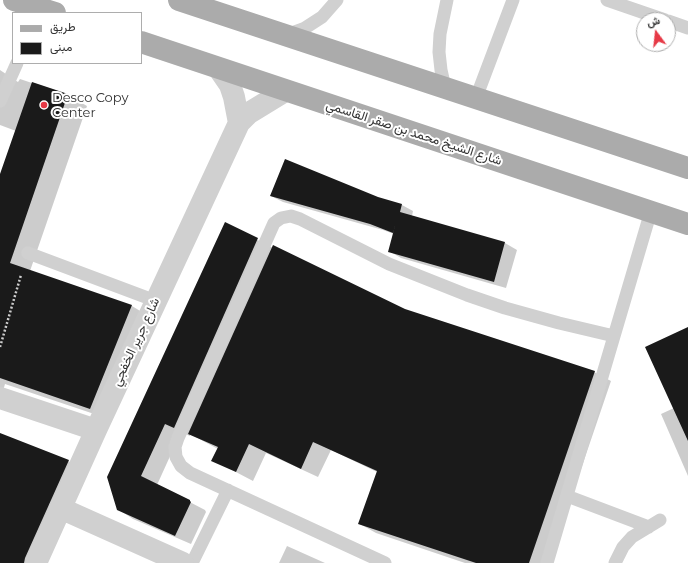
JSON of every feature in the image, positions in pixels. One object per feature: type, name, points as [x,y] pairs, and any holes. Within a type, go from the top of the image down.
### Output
[{"type":"main road","points":[[14,0],[52,12]]},
{"type":"main road","points":[[180,0],[688,168]]},
{"type":"main road","name":"شارع الشيخ محمد بن صقر القاسمي","points":[[142,42],[687,224]]},
{"type":"main road","points":[[656,158],[688,158]]},
{"type":"street","points":[[219,69],[230,85],[239,123]]},
{"type":"street","name":"شارع جرير الخفجي","points":[[36,563],[60,508],[239,123],[249,113],[286,91]]},
{"type":"street","points":[[0,398],[96,430]]},
{"type":"street","points":[[60,508],[184,563]]},
{"type":"lane","points":[[286,35],[305,28],[322,17],[337,0]]},
{"type":"lane","points":[[445,88],[439,52],[440,34],[448,0]]},
{"type":"lane","points":[[476,98],[513,0]]},
{"type":"lane","points":[[607,0],[643,12]]},
{"type":"lane","points":[[676,23],[688,28]]},
{"type":"lane","points":[[0,101],[17,64]]},
{"type":"lane","points":[[547,563],[651,211]]},
{"type":"lane","points":[[385,563],[190,473],[181,466],[176,457],[175,447],[178,438],[274,223],[281,218],[291,216],[300,219],[389,264],[467,295],[505,308],[614,336]]},
{"type":"lane","points":[[28,253],[156,301]]},
{"type":"lane","points":[[192,563],[228,490]]},
{"type":"lane","points":[[567,496],[654,524],[632,537],[623,547],[615,563]]},
{"type":"path","points":[[0,347],[28,253]]},
{"type":"building","points":[[32,82],[68,94],[10,263],[132,305],[90,409],[0,378],[0,174]]},
{"type":"building","points":[[285,159],[378,197],[402,204],[400,212],[505,242],[494,282],[388,252],[396,222],[393,233],[370,224],[270,196]]},
{"type":"building","points":[[225,222],[258,238],[174,428],[165,424],[141,476],[190,500],[191,502],[175,536],[117,510],[107,477]]},
{"type":"building","points":[[273,245],[405,309],[595,371],[529,563],[476,563],[358,524],[377,471],[313,442],[301,469],[249,444],[236,472],[211,461],[218,447],[188,434]]},
{"type":"building","points":[[688,327],[688,441],[645,347]]},
{"type":"building","points":[[0,433],[69,460],[24,563],[0,563]]},
{"type":"place","name":"Desco Copy Center","points":[[44,105]]}]
